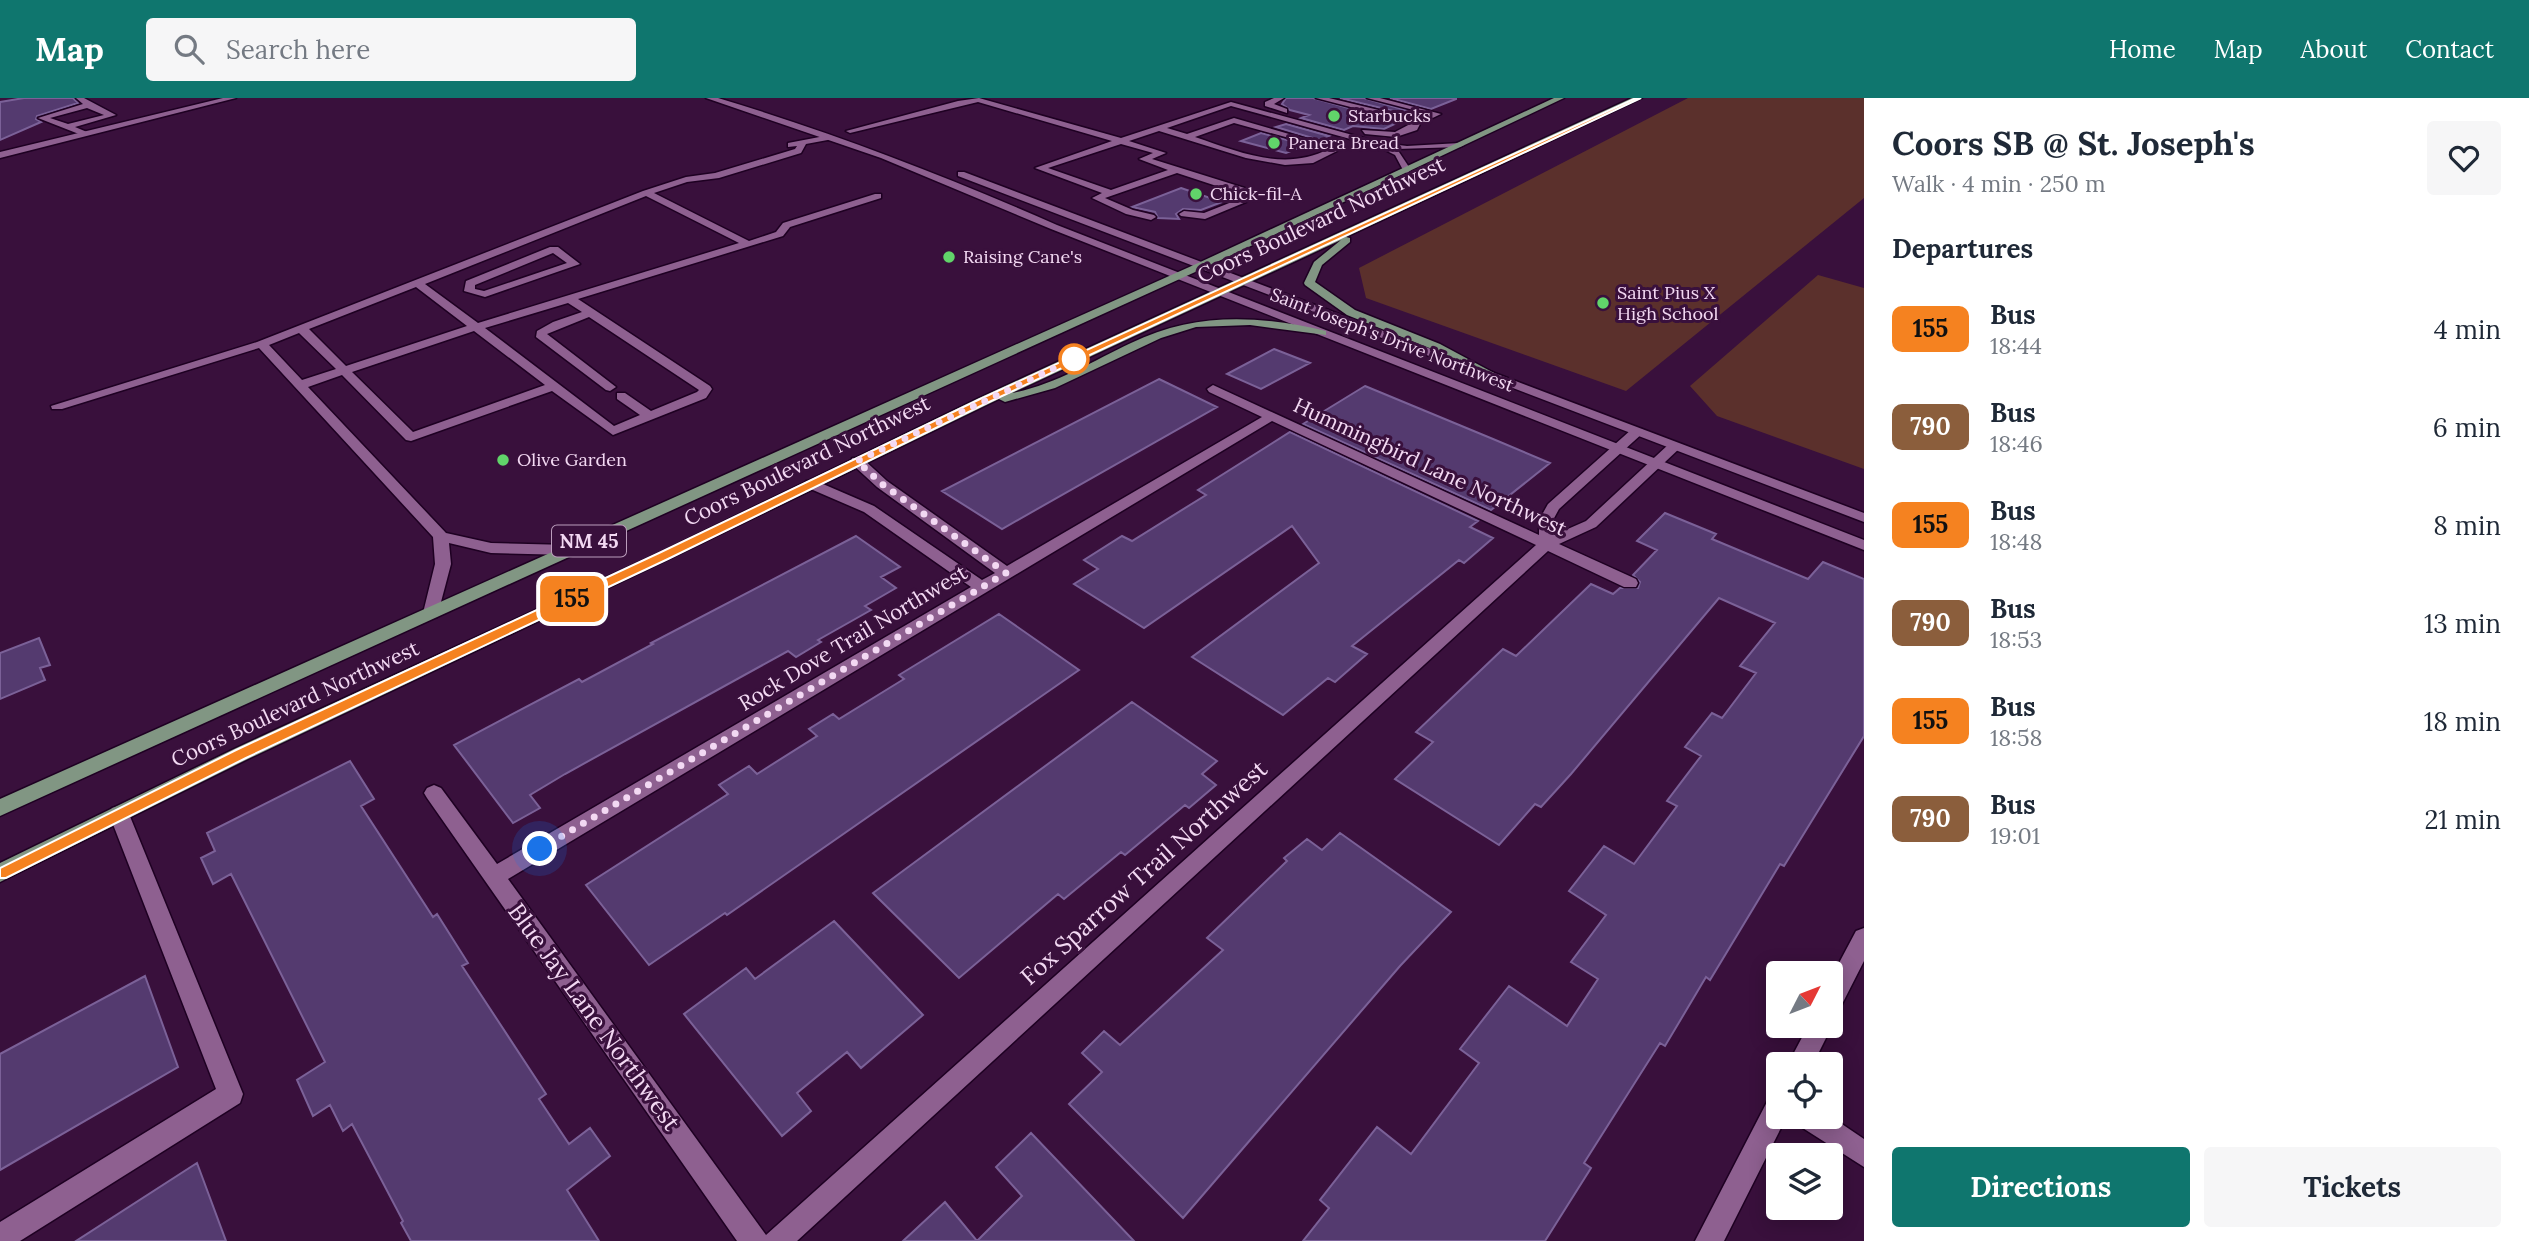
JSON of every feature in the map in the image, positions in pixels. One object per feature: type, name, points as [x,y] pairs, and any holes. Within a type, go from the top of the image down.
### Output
[{"type":"main road","name":"Coors Boulevard Northwest","points":[[0,808],[1200,266],[1560,98]]},
{"type":"main road","name":"Coors Boulevard Northwest","points":[[0,873],[857,461],[1623,101],[1638,98]]},
{"type":"main road","points":[[1366,224],[1318,264],[1309,283],[1326,301],[1428,343],[1490,376]]},
{"type":"main road","points":[[984,401],[1032,394],[1176,329],[1209,322],[1281,324],[1322,333]]},
{"type":"street","points":[[68,126],[112,115],[88,105],[80,98]]},
{"type":"street","points":[[0,155],[232,98]]},
{"type":"street","name":"Saint Joseph's Drive Northwest","points":[[710,98],[830,137],[967,189],[1054,227],[1864,545]]},
{"type":"street","points":[[747,98],[767,104]]},
{"type":"street","points":[[1176,170],[1104,197],[1039,168],[1248,98]]},
{"type":"street","points":[[1280,98],[1268,103],[1276,109],[1375,134],[1396,135],[1414,128],[1417,122]]},
{"type":"street","points":[[1320,98],[1417,122],[1437,114],[1371,98]]},
{"type":"street","points":[[1468,98],[1488,98]]},
{"type":"street","points":[[737,158],[978,100],[1162,153],[1143,159],[1248,192],[1253,197],[1205,216],[1185,216]]},
{"type":"street","points":[[1231,104],[1382,145],[1406,148],[1460,145]]},
{"type":"street","points":[[84,134],[42,118],[88,105]]},
{"type":"street","points":[[1159,128],[1276,162],[1304,163],[1337,149],[1234,120],[1188,136]]},
{"type":"street","points":[[838,127],[863,136]]},
{"type":"street","points":[[1199,133],[1269,153],[1285,156],[1297,154]]},
{"type":"street","points":[[57,406],[261,344],[646,193],[686,180],[716,176],[799,151],[803,144]]},
{"type":"street","points":[[1307,150],[1320,144]]},
{"type":"street","points":[[1382,145],[1398,153],[1407,170]]},
{"type":"street","points":[[686,180],[700,169],[713,165]]},
{"type":"street","name":"Saint Joseph's Drive Northwest","points":[[954,172],[1864,518]]},
{"type":"street","points":[[646,193],[748,244]]},
{"type":"street","points":[[300,385],[476,327],[779,234],[786,225],[878,196]]},
{"type":"street","points":[[1104,197],[1103,203],[1138,215],[1151,215]]},
{"type":"street","points":[[417,283],[455,296],[485,294],[575,264],[554,249],[470,283],[455,296]]},
{"type":"street","points":[[455,296],[476,327],[613,431],[702,395],[706,389],[568,298]]},
{"type":"street","points":[[591,313],[557,324],[541,334],[542,337],[650,416]]},
{"type":"street","points":[[302,328],[411,437],[554,386]]},
{"type":"street","points":[[261,344],[441,536],[491,548],[569,550]]},
{"type":"street","name":"Hummingbird Lane Northwest","points":[[1213,389],[1630,583]]},
{"type":"street","name":"Rock Dove Trail Northwest","points":[[493,877],[1272,416]]},
{"type":"street","points":[[1547,544],[1546,520],[1553,507],[1637,432]]},
{"type":"street","name":"Fox Sparrow Trail Northwest","points":[[777,1241],[1547,544],[1591,524],[1674,447]]},
{"type":"street","points":[[857,461],[882,484],[1006,573]]},
{"type":"street","points":[[811,484],[869,509],[983,588]]},
{"type":"street","points":[[431,613],[443,564],[441,536]]},
{"type":"street","name":"Blue Jay Lane Northwest","points":[[434,793],[754,1241]]},
{"type":"street","points":[[0,1238],[231,1094],[119,814]]},
{"type":"street","points":[[1843,979],[1864,938]]},
{"type":"street","points":[[1709,1241],[1767,1129]]},
{"type":"street","points":[[1826,1129],[1864,1154]]},
{"type":"shaded area","name":"Saint Pius X High School","points":[[1688,98],[1864,98],[1864,198],[1626,391],[1366,298],[1359,268]]},
{"type":"shaded area","points":[[1818,275],[1864,288],[1864,469],[1717,416],[1690,386]]},
{"type":"building","points":[[24,98],[73,98],[78,103],[37,116],[36,119],[41,122],[0,140],[0,102]]},
{"type":"building","points":[[1286,98],[1313,98],[1399,122],[1384,129],[1353,126],[1344,130],[1301,118],[1309,115],[1290,110],[1282,104]]},
{"type":"building","points":[[1340,98],[1364,98],[1419,114],[1414,116]]},
{"type":"building","points":[[1390,98],[1456,98],[1456,99],[1431,109]]},
{"type":"building","points":[[1286,124],[1329,136],[1319,140],[1276,127]]},
{"type":"building","name":"Panera Bread","points":[[1261,133],[1306,145],[1286,153],[1241,141]]},
{"type":"building","points":[[1181,188],[1222,202],[1201,210],[1183,209],[1176,214],[1179,219],[1158,218],[1155,212],[1132,207]]},
{"type":"building","points":[[1274,349],[1310,363],[1261,389],[1227,374]]},
{"type":"building","points":[[1159,379],[1217,407],[1002,529],[942,491]]},
{"type":"building","points":[[1365,386],[1550,463],[1491,510],[1303,424]]},
{"type":"building","points":[[1290,432],[1478,521],[1470,527],[1493,538],[1464,563],[1459,560],[1352,646],[1367,654],[1335,682],[1328,678],[1283,715],[1192,657],[1319,563],[1292,526],[1144,628],[1074,584],[1098,569],[1084,560],[1122,536],[1132,541],[1206,495],[1198,490]]},
{"type":"building","points":[[1665,513],[1716,534],[1712,539],[1808,579],[1823,562],[1864,579],[1864,736],[1784,866],[1780,864],[1710,980],[1706,977],[1665,1046],[1660,1043],[1584,1163],[1591,1168],[1545,1241],[1303,1241],[1329,1208],[1320,1200],[1377,1127],[1411,1154],[1479,1063],[1460,1049],[1509,986],[1567,1026],[1598,979],[1571,962],[1606,915],[1569,891],[1604,846],[1634,864],[1677,806],[1667,801],[1701,756],[1685,747],[1712,713],[1722,718],[1756,673],[1740,666],[1775,623],[1719,598],[1571,774],[1541,807],[1535,804],[1499,845],[1395,779],[1433,742],[1416,732],[1503,649],[1516,656],[1591,584],[1613,594],[1620,588],[1638,588],[1640,582],[1633,575],[1657,550],[1637,541]]},
{"type":"building","points":[[856,536],[900,567],[881,577],[896,588],[865,606],[871,610],[818,640],[821,642],[796,657],[788,651],[565,774],[530,795],[540,808],[513,823],[454,745],[579,679],[582,682]]},
{"type":"building","points":[[999,614],[1079,670],[727,915],[725,913],[649,965],[586,885],[728,794],[719,785],[749,766],[757,774],[817,736],[809,729],[833,714],[839,719],[904,679],[899,675]]},
{"type":"building","points":[[39,638],[50,665],[40,668],[45,680],[0,699],[0,653]]},
{"type":"building","points":[[1132,702],[1217,761],[1202,774],[1216,785],[1189,808],[1185,805],[1125,855],[1121,852],[1064,899],[1058,894],[959,978],[873,893]]},
{"type":"building","points":[[350,761],[374,799],[361,806],[433,917],[437,914],[468,963],[462,966],[546,1094],[539,1099],[569,1144],[590,1128],[610,1156],[567,1190],[599,1241],[411,1241],[352,1124],[343,1131],[330,1105],[313,1116],[297,1080],[325,1062],[231,874],[213,884],[201,858],[215,851],[207,833]]},
{"type":"building","points":[[1340,833],[1451,912],[1400,966],[1183,1218],[1069,1104],[1102,1072],[1082,1053],[1104,1031],[1120,1045],[1223,950],[1207,938],[1287,861],[1284,858],[1307,839],[1322,850]]},
{"type":"building","points":[[834,921],[923,1015],[861,1068],[847,1052],[797,1093],[811,1111],[782,1136],[684,1014],[746,968],[755,979]]},
{"type":"building","points":[[145,976],[178,1067],[0,1170],[0,1054]]},
{"type":"building","points":[[1031,1133],[1134,1241],[977,1241],[1022,1196],[996,1167]]},
{"type":"building","points":[[197,1163],[226,1241],[76,1241]]},
{"type":"building","points":[[945,1202],[977,1241],[903,1241]]},
{"type":"bus line","name":"155","points":[[0,873],[241,754],[664,556],[857,461],[1638,98]]},
{"type":"place","name":"Starbucks","points":[[1334,116]]},
{"type":"place","name":"Panera Bread","points":[[1274,143]]},
{"type":"place","name":"Chick-fil-A","points":[[1196,194]]},
{"type":"place","name":"Raising Cane's","points":[[949,257]]},
{"type":"place","name":"Saint Pius X High School","points":[[1603,303]]},
{"type":"place","name":"Olive Garden","points":[[503,460]]},
{"type":"route","points":[[540,849],[1006,573],[882,484],[857,461],[1078,357],[1074,359]]}]
